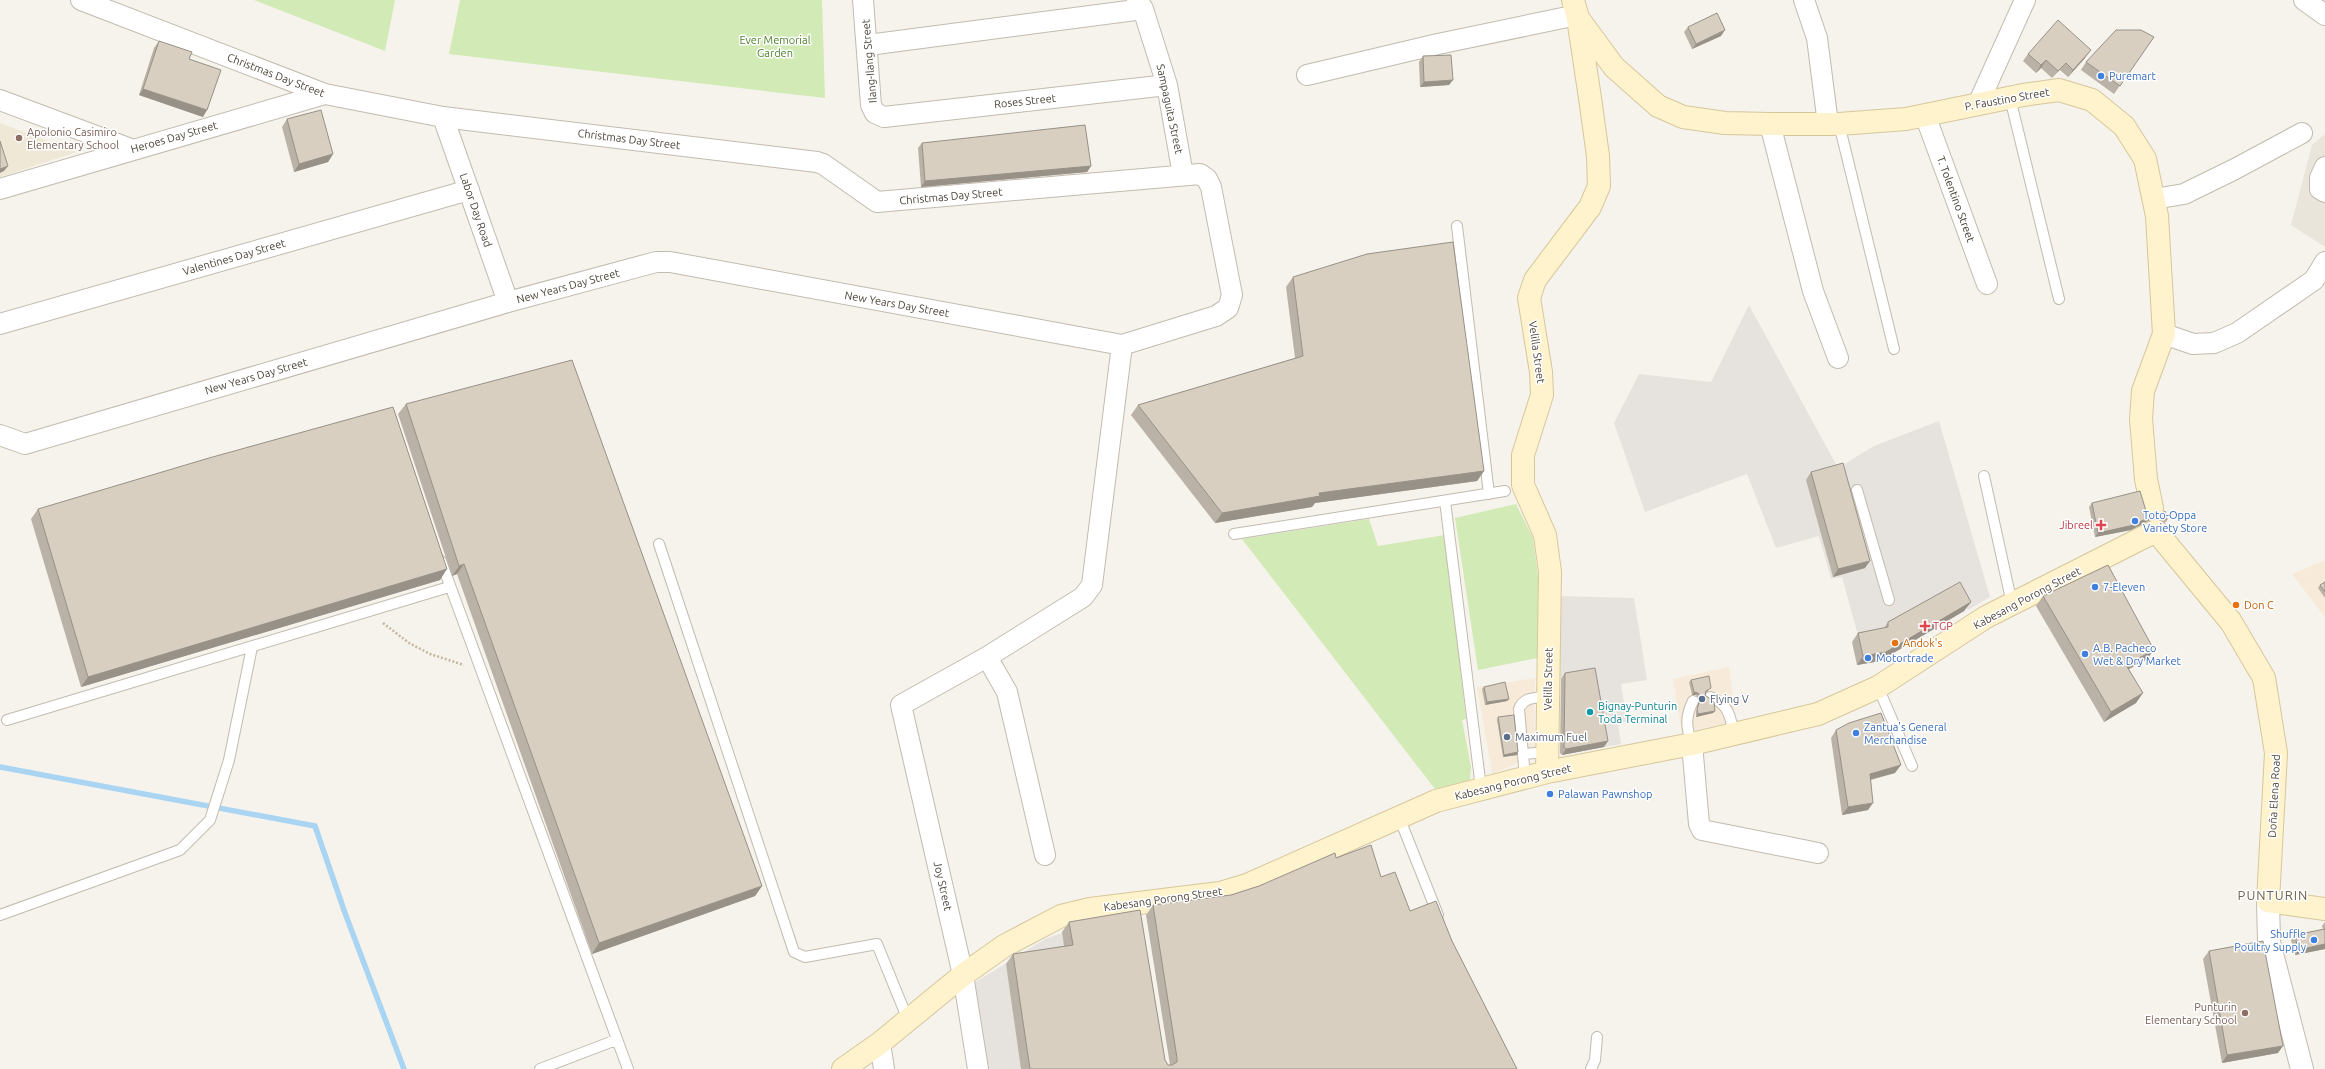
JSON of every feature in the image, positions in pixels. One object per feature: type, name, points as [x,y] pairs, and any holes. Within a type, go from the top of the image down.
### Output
[{"type":"main road","name":"P. Faustino Street","points":[[1576,11],[1614,67],[1658,106],[1683,117],[1725,123],[1770,124],[1833,124],[1906,119],[1978,104],[2059,90],[2092,100],[2124,126],[2145,159],[2157,216],[2164,334],[2143,391],[2141,419],[2146,479],[2155,522]]},
{"type":"main road","name":"Velilla Street","points":[[1547,762],[1550,572],[1546,535],[1523,486],[1523,455],[1542,394],[1541,372],[1530,298],[1535,280],[1590,207],[1599,186],[1598,156],[1576,11]]},
{"type":"main road","name":"Kabesang Porong Street","points":[[843,1069],[880,1043],[963,975],[1004,946],[1061,916],[1090,909],[1137,908],[1220,893],[1247,885],[1436,801],[1525,777],[1547,762],[1692,744],[1818,714],[1878,687],[1986,617],[2012,604],[2155,522]]},
{"type":"main road","name":"Doña Elena Road","points":[[2155,522],[2231,622],[2264,678],[2276,753],[2268,902]]},
{"type":"main road","points":[[2268,902],[2325,909]]},
{"type":"street","name":"Christmas Day Street","points":[[81,0],[325,94],[443,117],[817,162],[823,164],[877,202],[1200,174],[1207,180],[1211,187],[1232,295],[1228,308],[1216,316],[1122,345]]},
{"type":"street","name":"Ilang-Ilang Street","points":[[863,0],[868,45],[871,105],[875,113],[884,116]]},
{"type":"street","points":[[1804,0],[1817,38],[1833,124]]},
{"type":"street","points":[[1978,104],[2025,0]]},
{"type":"street","points":[[2304,0],[2325,15]]},
{"type":"street","points":[[868,45],[1140,4]]},
{"type":"street","name":"Sampaguita Street","points":[[1140,4],[1167,85],[1183,175]]},
{"type":"street","points":[[1307,75],[1576,11]]},
{"type":"street","name":"Roses Street","points":[[884,116],[1167,85]]},
{"type":"street","name":"Heroes Day Street","points":[[0,189],[131,149],[325,94]]},
{"type":"street","points":[[0,100],[131,149]]},
{"type":"street","name":"T. Tolentino Street","points":[[1925,115],[1987,284]]},
{"type":"street","name":"Labor Day Road","points":[[443,117],[508,302]]},
{"type":"street","points":[[1770,124],[1813,291],[1838,358]]},
{"type":"street","points":[[2154,199],[2184,194],[2235,169],[2302,133]]},
{"type":"street","points":[[2325,167],[2320,178],[2320,189],[2325,192]]},
{"type":"street","name":"Valentines Day Street","points":[[0,324],[469,190]]},
{"type":"street","name":"New Years Day Street","points":[[0,435],[25,444],[508,302],[656,262],[670,262],[1122,345]]},
{"type":"street","points":[[2164,334],[2193,344],[2214,343],[2231,335],[2314,280],[2325,262]]},
{"type":"street","points":[[1045,855],[1007,692],[987,657],[1083,596],[1092,585],[1122,345]]},
{"type":"street","name":"Joy Street","points":[[978,1069],[963,975],[901,704],[987,657]]},
{"type":"street","points":[[1692,744],[1699,824],[1702,830],[1818,853]]},
{"type":"street","name":"Doña Elena Road","points":[[2268,902],[2269,942],[2302,1069]]},
{"type":"street","points":[[880,1043],[884,1069]]},
{"type":"lane","points":[[2010,98],[2060,299]]},
{"type":"lane","points":[[1833,124],[1894,349]]},
{"type":"lane","points":[[1457,226],[1489,494]]},
{"type":"lane","points":[[1984,476],[2012,604]]},
{"type":"lane","points":[[1857,490],[1888,600]]},
{"type":"lane","points":[[1234,534],[1505,491]]},
{"type":"lane","points":[[1445,501],[1482,788]]},
{"type":"lane","points":[[659,544],[794,952],[806,957],[876,944],[908,1020]]},
{"type":"lane","points":[[437,550],[616,1040],[628,1069]]},
{"type":"lane","points":[[7,720],[450,587]]},
{"type":"lane","points":[[0,915],[180,850],[210,820],[229,760],[252,647]]},
{"type":"lane","points":[[1878,687],[1912,766]]},
{"type":"lane","points":[[1525,777],[1519,709],[1521,704],[1526,700],[1548,696]]},
{"type":"lane","points":[[1710,697],[1721,701],[1729,711],[1734,734]]},
{"type":"lane","points":[[1692,744],[1686,728],[1686,714],[1693,701]]},
{"type":"lane","points":[[1523,754],[1547,762]]},
{"type":"lane","points":[[1399,817],[1441,922]]},
{"type":"lane","points":[[1591,1069],[1595,1060],[1597,1037]]},
{"type":"lane","points":[[540,1069],[616,1040]]},
{"type":"path","points":[[369,612],[409,643],[430,654],[480,670]]},
{"type":"shaded area","name":"Apolonio Casimiro Elementary School","points":[[0,123],[77,152],[0,177]]},
{"type":"shaded area","points":[[2325,134],[2325,247],[2291,225],[2312,145]]},
{"type":"shaded area","points":[[1749,305],[1838,468],[1874,446],[1939,421],[1990,597],[1968,610],[1956,588],[1881,631],[1859,639],[1842,577],[1831,579],[1819,536],[1776,548],[1747,474],[1645,512],[1614,423],[1639,374],[1711,382]]},
{"type":"shaded area","points":[[2325,560],[2325,617],[2292,574]]},
{"type":"shaded area","points":[[1557,596],[1634,598],[1647,680],[1621,684],[1627,721],[1618,723],[1621,744],[1604,747],[1576,676],[1557,679]]},
{"type":"shaded area","points":[[1729,667],[1736,721],[1682,733],[1673,679]]},
{"type":"shaded area","points":[[1535,678],[1534,744],[1531,758],[1492,774],[1477,687]]},
{"type":"shaded area","points":[[1094,921],[1159,1069],[986,1069],[971,985],[1045,939]]},
{"type":"green space","points":[[254,0],[395,0],[385,51]]},
{"type":"green space","name":"Ever Memorial Garden","points":[[460,0],[822,0],[825,98],[449,54]]},
{"type":"green space","points":[[1516,504],[1533,538],[1540,592],[1542,657],[1478,670],[1455,518]]},
{"type":"green space","points":[[1369,519],[1378,546],[1445,535],[1466,719],[1462,720],[1471,767],[1470,781],[1435,789],[1242,539]]},
{"type":"building","points":[[1717,13],[1725,30],[1696,44],[1688,27]]},
{"type":"building","points":[[2058,20],[2091,50],[2073,70],[2066,63],[2058,71],[2046,60],[2041,65],[2028,54]]},
{"type":"building","points":[[2116,30],[2141,30],[2154,37],[2120,86],[2086,62]]},
{"type":"building","points":[[159,41],[192,52],[189,59],[221,70],[207,110],[143,89]]},
{"type":"building","points":[[1451,55],[1453,80],[1424,82],[1423,56]]},
{"type":"building","points":[[321,110],[333,154],[299,164],[287,119]]},
{"type":"building","points":[[1085,125],[1091,166],[925,181],[922,143]]},
{"type":"building","points":[[0,141],[8,166],[0,169]]},
{"type":"building","points":[[1453,242],[1484,471],[1319,493],[1320,496],[1222,513],[1138,405],[1303,356],[1293,277],[1367,254]]},
{"type":"building","points":[[572,360],[762,886],[599,943],[464,564],[459,566],[406,404]]},
{"type":"building","points":[[393,407],[447,569],[88,677],[38,509],[209,458]]},
{"type":"building","points":[[1843,463],[1870,561],[1838,569],[1811,472]]},
{"type":"building","points":[[2140,491],[2146,511],[2153,515],[2134,525],[2098,533],[2092,503]]},
{"type":"building","points":[[2165,511],[2167,520],[2159,516]]},
{"type":"building","points":[[2108,565],[2154,650],[2126,665],[2143,693],[2111,712],[2043,596]]},
{"type":"building","points":[[1960,582],[1971,602],[1886,652],[1863,656],[1858,633],[1888,627],[1888,622]]},
{"type":"building","points":[[2325,582],[2325,592],[2320,585]]},
{"type":"building","points":[[1595,668],[1608,741],[1566,749],[1564,747],[1565,673]]},
{"type":"building","name":"Flying V","points":[[1709,676],[1711,688],[1706,691],[1705,695],[1714,702],[1715,711],[1698,714],[1697,709],[1701,697],[1698,693],[1694,692],[1691,680]]},
{"type":"building","points":[[1505,682],[1509,699],[1487,702],[1484,687]]},
{"type":"building","points":[[1881,713],[1901,765],[1870,774],[1873,803],[1848,807],[1836,730],[1849,723]]},
{"type":"building","name":"Maximum Fuel","points":[[1514,715],[1518,752],[1504,755],[1498,717]]},
{"type":"building","points":[[1371,845],[1381,877],[1395,872],[1410,911],[1436,901],[1452,941],[1517,1069],[1030,1069],[1013,954],[1073,945],[1069,922],[1140,910],[1165,1060],[1168,1065],[1172,1065],[1177,1062],[1177,1058],[1153,905],[1231,895],[1259,886],[1335,853],[1336,858]]},
{"type":"building","points":[[2325,929],[2325,944],[2298,950],[2295,935]]},
{"type":"building","name":"Punturin Elementary School","points":[[2263,941],[2283,1046],[2227,1055],[2209,951]]},
{"type":"waterway","points":[[0,767],[315,826],[345,913],[404,1069]]},
{"type":"place","name":"Puremart","points":[[2101,76]]},
{"type":"place","name":"Apolonio Casimiro Elementary School","points":[[19,138]]},
{"type":"place","name":"Toto-Oppa Variety Store","points":[[2135,521]]},
{"type":"place","name":"Jibreel","points":[[2101,525]]},
{"type":"place","name":"7-Eleven","points":[[2095,587]]},
{"type":"place","name":"Don C","points":[[2236,605]]},
{"type":"place","name":"TGP","points":[[1925,626]]},
{"type":"place","name":"Andok's","points":[[1895,643]]},
{"type":"place","name":"A.B. Pacheco Wet & Dry Market","points":[[2085,654]]},
{"type":"place","name":"Motortrade","points":[[1868,658]]},
{"type":"place","name":"Flying V","points":[[1702,699]]},
{"type":"place","name":"Bignay-Punturin Toda Terminal","points":[[1590,712]]},
{"type":"place","name":"Zantua's General Merchandise","points":[[1856,733]]},
{"type":"place","name":"Maximum Fuel","points":[[1507,737]]},
{"type":"place","name":"Palawan Pawnshop","points":[[1550,794]]},
{"type":"place","name":"Shuffle Poultry Supply","points":[[2314,940]]},
{"type":"place","name":"Punturin Elementary School","points":[[2245,1013]]},
{"type":"district","name":"PUNTURIN","points":[[2273,895]]}]
